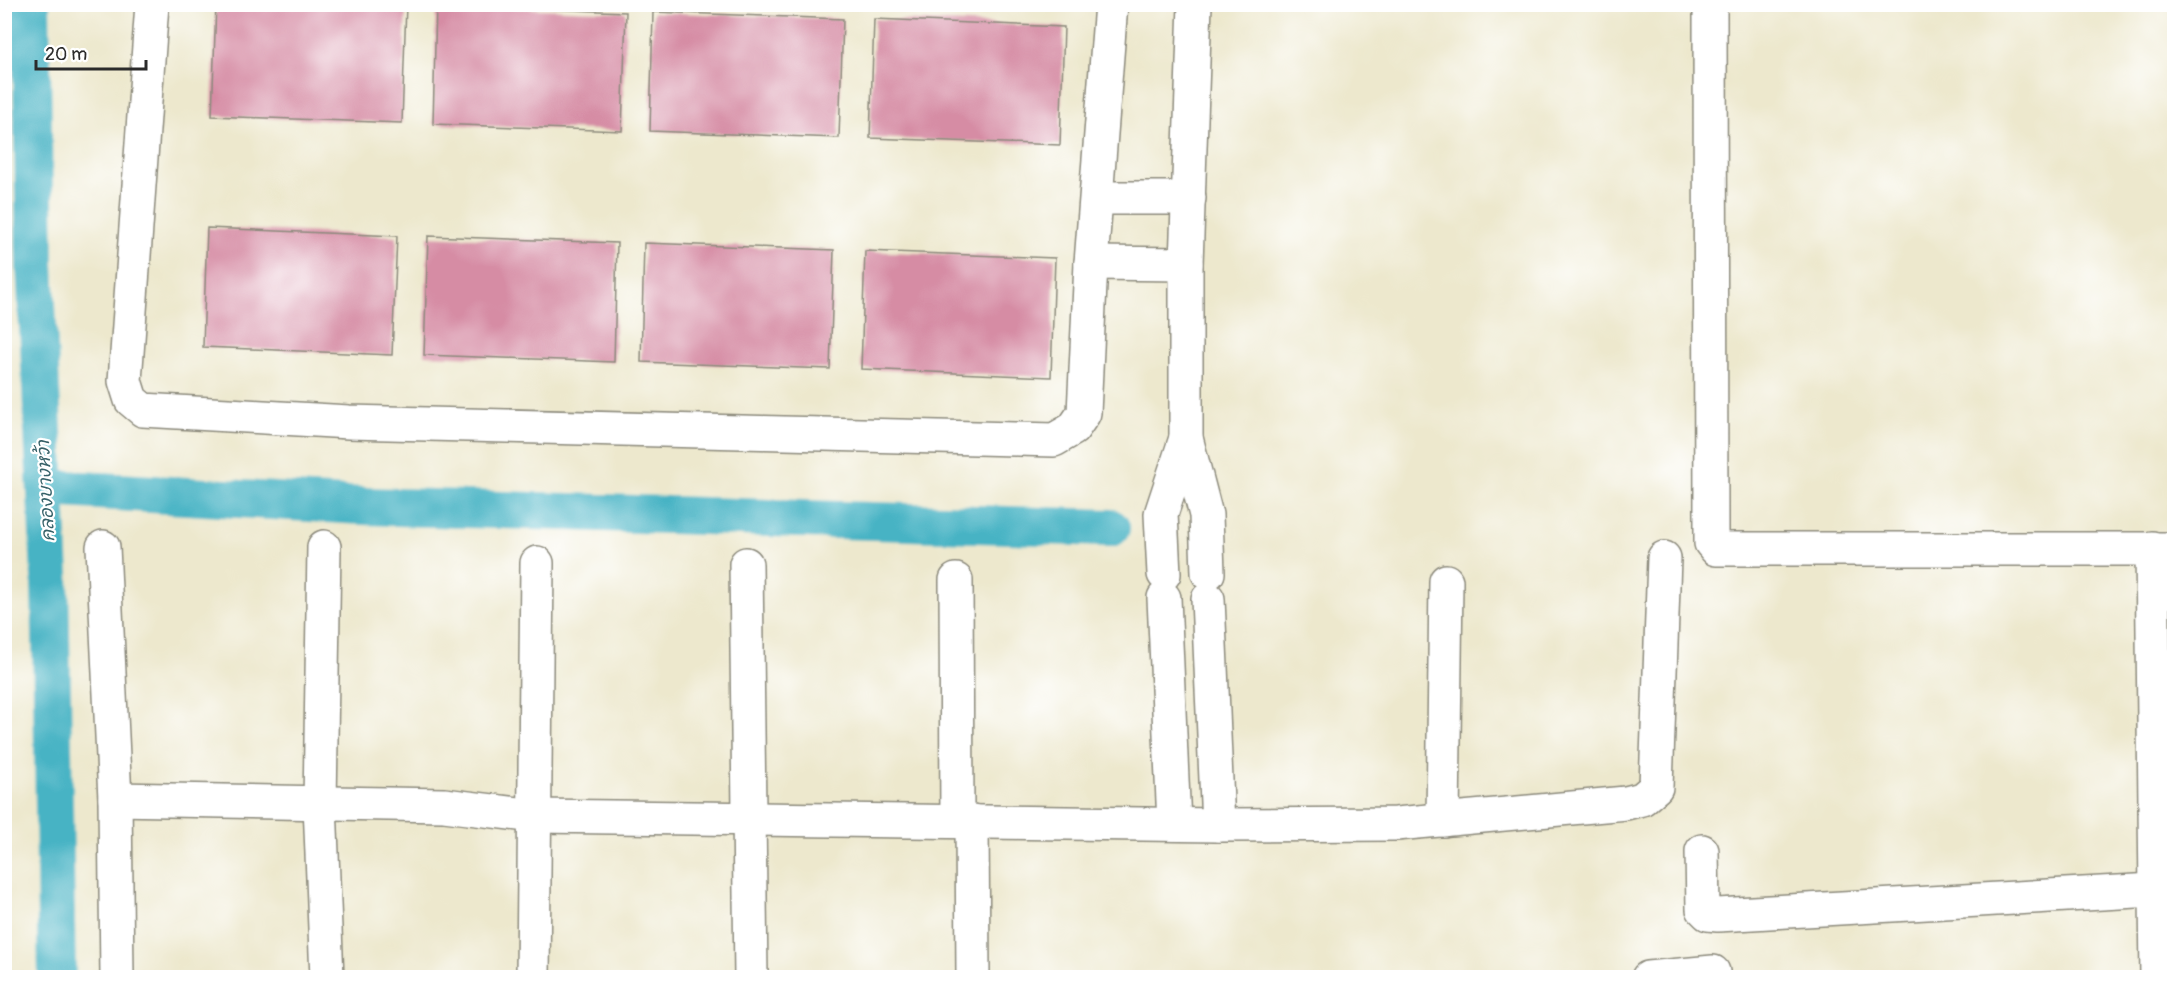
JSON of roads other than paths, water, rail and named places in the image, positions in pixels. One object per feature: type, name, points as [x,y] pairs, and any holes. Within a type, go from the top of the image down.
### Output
[{"type":"street","points":[[152,4],[125,381],[131,400],[143,410],[349,422],[1054,440],[1073,429],[1084,413],[1091,263],[1111,4]]},
{"type":"street","points":[[1195,4],[1186,264],[1186,438],[1206,515],[1218,825]]},
{"type":"street","points":[[1710,4],[1711,543],[1716,549],[2164,548],[2154,890],[2157,978]]},
{"type":"street","points":[[1097,198],[1189,198]]},
{"type":"street","points":[[1091,263],[1186,264]]},
{"type":"street","points":[[1173,824],[1161,514],[1186,438]]},
{"type":"street","points":[[103,547],[115,799],[117,978]]},
{"type":"street","points":[[324,547],[320,804],[327,978]]},
{"type":"street","points":[[115,799],[444,805],[535,816],[1218,825],[1396,824],[1626,803],[1642,799],[1656,786],[1664,558]]},
{"type":"street","points":[[533,978],[537,563]]},
{"type":"street","points":[[746,564],[751,978]]},
{"type":"street","points":[[956,580],[964,821],[974,978]]},
{"type":"street","points":[[1443,820],[1446,581]]},
{"type":"street","points":[[1702,851],[1703,909],[1708,914],[1718,915],[2154,890]]},
{"type":"street","points":[[1648,978],[1713,972]]},
{"type":"waterway","name":"คลองบางหว้า","points":[[31,4],[35,264],[50,576],[57,978]]},
{"type":"waterway","points":[[46,488],[363,506],[1111,528]]}]
